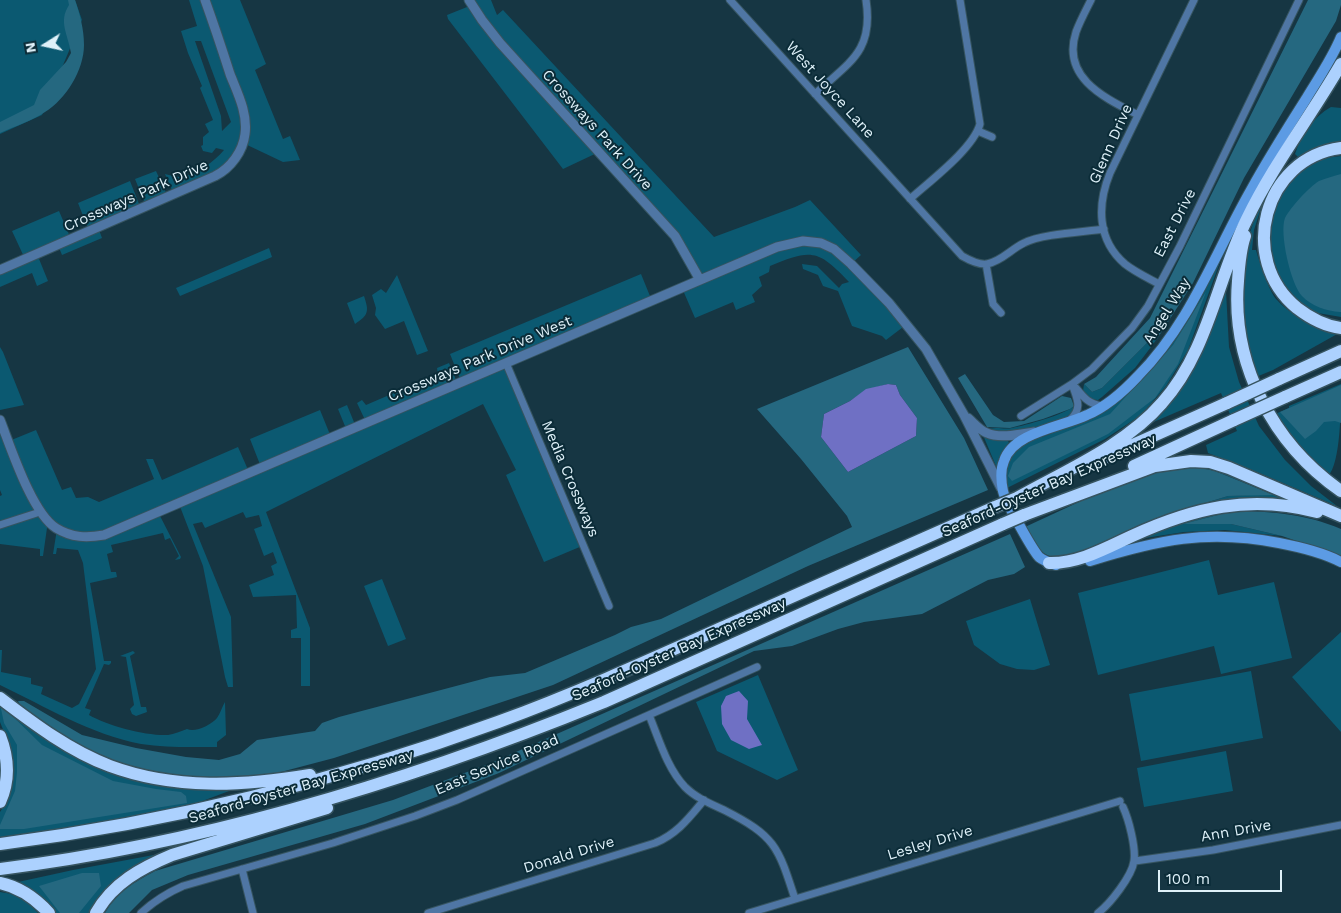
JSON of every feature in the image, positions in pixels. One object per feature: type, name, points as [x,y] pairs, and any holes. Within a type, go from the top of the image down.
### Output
[{"type":"highway","points":[[1017,498],[1115,443],[1135,429],[1163,403],[1188,367],[1199,343],[1233,249],[1247,218],[1341,64]]},
{"type":"highway","points":[[1341,148],[1316,155],[1295,168],[1279,186],[1267,209],[1263,235],[1265,259],[1274,280],[1289,301],[1309,318],[1332,327],[1341,328]]},
{"type":"highway","points":[[1262,191],[1251,216],[1239,263],[1238,321],[1243,351],[1263,404],[1278,430],[1316,473],[1341,491]]},
{"type":"highway","name":"Seaford-Oyster Bay Expressway","points":[[0,844],[133,823],[280,791],[392,758],[498,722],[620,674],[1017,498],[1341,351]]},
{"type":"highway","name":"Seaford-Oyster Bay Expressway","points":[[0,869],[123,850],[219,828],[358,791],[475,752],[604,702],[1341,372]]},
{"type":"highway","points":[[1024,515],[1155,466],[1191,461],[1210,462],[1229,468],[1341,516]]},
{"type":"highway","points":[[1049,563],[1063,564],[1076,560],[1164,522],[1210,508],[1236,504],[1281,505],[1303,508],[1341,520]]},
{"type":"highway","points":[[0,698],[32,722],[81,753],[110,766],[142,776],[174,782],[209,784],[245,783],[316,774],[498,722]]},
{"type":"highway","points":[[0,736],[5,749],[8,770],[5,790],[0,802]]},
{"type":"highway","points":[[96,913],[122,881],[152,863],[172,855],[365,796],[425,774],[475,752]]},
{"type":"highway","points":[[0,883],[9,885],[38,900],[49,913]]},
{"type":"main road","name":"Angel Way","points":[[1049,563],[1039,556],[1031,544],[1003,493],[1001,472],[1008,451],[1020,440],[1088,415],[1137,377],[1154,359],[1184,318],[1250,190],[1324,70],[1341,37]]},
{"type":"main road","points":[[1049,563],[1062,566],[1081,563],[1158,542],[1189,537],[1216,536],[1253,538],[1292,545],[1341,562]]},
{"type":"street","name":"Crossways Park Drive","points":[[0,270],[215,176],[224,171],[234,160],[242,146],[245,134],[244,113],[205,0]]},
{"type":"street","name":"Crossways Park Drive","points":[[470,0],[482,20],[500,43],[675,236],[700,280]]},
{"type":"street","name":"West Joyce Lane","points":[[730,0],[962,256],[972,261],[986,264]]},
{"type":"street","points":[[814,94],[851,60],[864,43],[868,30],[866,0]]},
{"type":"street","points":[[910,199],[958,156],[978,131],[980,124],[960,0]]},
{"type":"street","points":[[1091,0],[1074,39],[1075,61],[1080,74],[1089,86],[1103,97],[1138,115]]},
{"type":"street","name":"Glenn Drive","points":[[1159,284],[1127,266],[1111,248],[1102,221],[1104,190],[1194,0]]},
{"type":"street","name":"East Drive","points":[[1021,416],[1092,369],[1132,328],[1148,306],[1180,246],[1299,0]]},
{"type":"street","points":[[978,131],[992,137]]},
{"type":"street","points":[[1001,313],[994,304],[986,264],[1004,257],[1024,242],[1039,238],[1104,229]]},
{"type":"street","name":"Crossways Park Drive West","points":[[0,420],[27,486],[40,512],[53,526],[69,535],[88,537],[104,535],[777,247],[793,242],[814,242],[834,249],[852,264],[907,324],[926,349],[964,415],[1003,493]]},
{"type":"street","name":"Media Crossways","points":[[506,363],[609,606]]},
{"type":"street","points":[[1072,384],[1085,400],[1102,406]]},
{"type":"street","points":[[1068,422],[1077,414],[1078,406],[1072,384]]},
{"type":"street","name":"Crossways Park Drive West","points":[[964,415],[980,429],[992,435],[1019,434],[1051,429]]},
{"type":"street","points":[[0,525],[40,512]]},
{"type":"street","name":"East Service Road","points":[[141,913],[166,894],[183,886],[415,816],[457,800],[757,667]]},
{"type":"street","points":[[649,716],[669,764],[686,788],[704,800],[746,822],[769,838],[778,852],[795,899]]},
{"type":"street","name":"Donald Drive","points":[[428,913],[655,844],[677,831],[704,800]]},
{"type":"street","name":"Lesley Drive","points":[[749,913],[1122,804],[1131,832],[1134,861]]},
{"type":"street","name":"Ann Drive","points":[[1134,861],[1213,850],[1341,825]]},
{"type":"street","points":[[1098,913],[1116,897],[1134,861]]},
{"type":"street","points":[[242,869],[253,913]]},
{"type":"shaded area","points":[[0,0],[75,0],[82,20],[42,115],[0,134]]},
{"type":"shaded area","points":[[68,0],[75,0],[83,33],[83,55],[77,74],[67,92],[53,106],[35,118],[0,133],[0,122],[34,105],[40,90],[66,62],[71,53],[64,23],[64,17],[69,5]]},
{"type":"shaded area","points":[[189,0],[240,0],[266,64],[255,70],[283,139],[290,136],[300,160],[283,162],[243,143],[228,167],[174,195],[165,174],[181,177],[193,173],[210,163],[224,150],[216,148],[212,153],[203,151],[201,146],[203,145],[203,137],[209,132],[205,124],[213,120],[181,31],[197,26]],"holes":[[[195,41],[201,41],[231,122],[222,131],[221,116]]]},
{"type":"shaded area","points":[[474,0],[491,0],[497,15],[503,10],[714,237],[810,200],[861,255],[851,264],[907,324],[886,340],[882,336],[852,326],[838,291],[823,286],[818,275],[803,269],[802,264],[817,266],[839,288],[842,284],[849,282],[829,263],[813,255],[795,257],[770,266],[769,272],[759,277],[762,286],[752,295],[755,302],[736,310],[733,302],[695,318],[682,288],[700,280],[681,244],[599,152],[563,169],[448,19],[447,15],[472,5]]},
{"type":"shaded area","points":[[1308,0],[1341,0],[1336,21],[1244,178],[1193,283],[1157,339],[1149,341],[1102,388],[1092,392],[1084,384],[1096,377],[1150,318]]},
{"type":"shaded area","points":[[1331,107],[1341,108],[1341,142],[1323,147],[1299,158],[1295,154],[1304,133],[1313,121]]},
{"type":"shaded area","points":[[1341,156],[1341,317],[1312,312],[1283,287],[1268,244],[1276,200],[1294,174],[1325,158]]},
{"type":"shaded area","points":[[156,171],[168,197],[146,206],[135,179]]},
{"type":"shaded area","points":[[1341,174],[1340,312],[1315,305],[1306,300],[1298,290],[1287,258],[1284,225],[1287,214],[1310,188],[1319,181]]},
{"type":"shaded area","points":[[130,181],[141,209],[98,227],[102,238],[62,255],[58,245],[37,254],[48,281],[37,286],[32,273],[0,287],[0,268],[25,259],[12,231],[59,211],[71,239],[89,231],[78,203]]},
{"type":"shaded area","points":[[1258,208],[1261,208],[1254,230],[1252,250],[1256,250],[1274,296],[1290,312],[1314,324],[1339,333],[1273,370],[1256,377],[1241,320],[1245,248]]},
{"type":"shaded area","points":[[269,248],[272,257],[180,296],[176,288]]},
{"type":"shaded area","points":[[1224,251],[1188,350],[1166,386],[1141,415],[1105,439],[1007,488],[1004,470],[1008,457],[1028,440],[1045,436],[1082,421],[1130,387]]},
{"type":"shaded area","points":[[641,274],[652,301],[506,363],[582,546],[544,562],[506,475],[516,470],[483,404],[266,512],[310,628],[310,686],[301,686],[301,638],[291,638],[291,630],[297,628],[296,595],[253,597],[249,585],[274,575],[271,566],[277,563],[273,552],[264,556],[254,529],[262,526],[259,515],[246,518],[243,512],[205,528],[202,522],[193,524],[231,617],[233,687],[228,687],[225,677],[203,566],[179,504],[158,512],[181,557],[180,559],[175,560],[179,556],[170,538],[165,540],[163,533],[111,545],[113,552],[107,554],[111,572],[116,572],[117,577],[90,583],[104,661],[111,661],[111,663],[109,665],[104,664],[85,708],[91,710],[89,715],[117,726],[149,734],[168,735],[187,729],[194,730],[207,726],[217,718],[225,702],[226,735],[217,742],[217,747],[141,744],[104,734],[0,685],[0,650],[2,650],[1,672],[31,678],[31,684],[43,687],[41,694],[72,708],[79,704],[96,669],[83,563],[78,550],[57,548],[56,554],[53,554],[57,529],[48,521],[43,556],[40,556],[40,549],[0,544],[0,496],[2,495],[0,490],[0,419],[9,441],[36,430],[62,490],[71,487],[76,498],[88,497],[99,502],[154,479],[146,459],[153,459],[162,480],[238,447],[249,472],[261,467],[250,439],[320,410],[331,437],[347,431],[338,409],[347,405],[356,427],[366,422],[357,403],[362,400],[366,405],[438,374],[437,368],[449,363],[456,380],[460,379],[450,354]]},
{"type":"shaded area","points":[[397,275],[428,351],[417,355],[404,321],[385,329],[375,315],[376,308],[372,295],[381,289],[386,293]]},
{"type":"shaded area","points":[[1223,291],[1226,291],[1229,347],[1239,382],[1259,426],[1285,460],[1311,486],[1337,506],[1208,453],[1206,445],[1237,431],[1221,393],[1142,427],[1172,396]]},
{"type":"shaded area","points":[[1206,292],[1178,364],[1155,398],[1108,434],[1012,481],[1008,476],[1013,463],[1029,447],[1110,414],[1173,345]]},
{"type":"shaded area","points":[[364,296],[367,312],[355,324],[347,303]]},
{"type":"shaded area","points":[[1157,339],[1135,368],[1102,397],[1098,400],[1088,399],[1083,391],[1084,384],[1092,392],[1102,388],[1149,341]]},
{"type":"shaded area","points":[[0,347],[24,405],[0,410]]},
{"type":"shaded area","points":[[908,347],[964,438],[988,490],[808,566],[553,685],[334,758],[239,783],[174,782],[81,751],[21,707],[18,701],[24,701],[82,735],[136,748],[186,757],[219,760],[240,754],[257,740],[315,731],[322,723],[339,717],[490,677],[525,673],[631,627],[661,619],[852,527],[847,516],[757,409]],"holes":[[[888,384],[896,385],[900,395],[917,418],[916,436],[848,472],[821,437],[824,414],[850,401],[866,390]]]},
{"type":"shaded area","points":[[965,374],[993,415],[1004,422],[1024,421],[1062,396],[1071,398],[1074,406],[1043,419],[1010,428],[987,427],[958,378]]},
{"type":"shaded area","points":[[888,384],[896,385],[900,395],[917,418],[916,436],[848,472],[821,437],[824,414],[850,401],[866,389]]},
{"type":"shaded area","points":[[1341,384],[1338,447],[1336,460],[1328,476],[1320,472],[1273,415],[1289,408],[1289,406]]},
{"type":"shaded area","points":[[1341,385],[1341,423],[1335,421],[1324,422],[1305,439],[1280,412]]},
{"type":"shaded area","points":[[1074,406],[1074,411],[1067,417],[1046,426],[1019,430],[986,431],[992,428],[1012,428],[1035,422],[1062,413]]},
{"type":"shaded area","points":[[983,435],[1007,439],[1009,443],[1001,455],[998,466],[996,466]]},
{"type":"shaded area","points":[[1187,465],[1203,465],[1276,492],[1286,501],[1258,499],[1111,540],[1166,515],[1228,496],[1273,494],[1215,471]]},
{"type":"shaded area","points":[[1187,465],[1215,471],[1274,495],[1228,496],[1166,515],[1068,559],[1051,557],[1041,551],[1025,527],[1094,495],[1156,470]]},
{"type":"shaded area","points":[[1233,511],[1185,524],[1231,524],[1282,536],[1225,530],[1184,532],[1145,538],[1144,536],[1179,522]]},
{"type":"shaded area","points":[[1233,511],[1288,514],[1315,520],[1341,529],[1341,556],[1282,536],[1231,524],[1183,524]]},
{"type":"shaded area","points":[[1010,534],[1025,567],[1014,574],[988,580],[922,614],[864,622],[838,629],[792,646],[754,651],[499,773],[365,824],[188,875],[152,890],[129,913],[105,913],[115,899],[127,888],[155,871],[393,800],[491,763]]},
{"type":"shaded area","points":[[1209,560],[1218,595],[1274,582],[1292,658],[1221,674],[1214,646],[1098,675],[1078,593]]},
{"type":"shaded area","points":[[382,579],[406,639],[388,646],[364,586]]},
{"type":"shaded area","points":[[1030,599],[1050,665],[1034,670],[1017,669],[1000,664],[974,645],[966,621]]},
{"type":"shaded area","points":[[1341,632],[1341,732],[1292,677]]},
{"type":"shaded area","points":[[133,651],[135,653],[130,656],[141,707],[146,707],[147,712],[136,716],[132,714],[130,709],[134,705],[126,657],[120,656]]},
{"type":"shaded area","points":[[1251,671],[1263,738],[1141,761],[1129,694]]},
{"type":"shaded area","points":[[758,675],[798,770],[777,780],[717,751],[696,702]]},
{"type":"shaded area","points":[[739,691],[748,701],[747,719],[762,745],[749,749],[731,740],[722,724],[721,706],[726,696]]},
{"type":"shaded area","points":[[0,703],[165,785],[199,790],[229,791],[192,805],[49,832],[0,839],[0,812],[13,782],[12,752],[0,722]]},
{"type":"shaded area","points":[[0,704],[42,745],[113,781],[181,792],[186,796],[187,803],[24,829],[0,829],[15,791],[17,745],[4,723]]},
{"type":"shaded area","points":[[1226,751],[1233,791],[1144,807],[1137,768]]},
{"type":"shaded area","points":[[159,854],[157,857],[130,869],[105,892],[90,913],[55,913],[43,899],[18,882],[73,870]]},
{"type":"shaded area","points":[[82,873],[99,873],[101,886],[79,913],[60,913],[39,886]]},
{"type":"shaded area","points":[[0,892],[21,898],[38,913],[0,913]]}]
